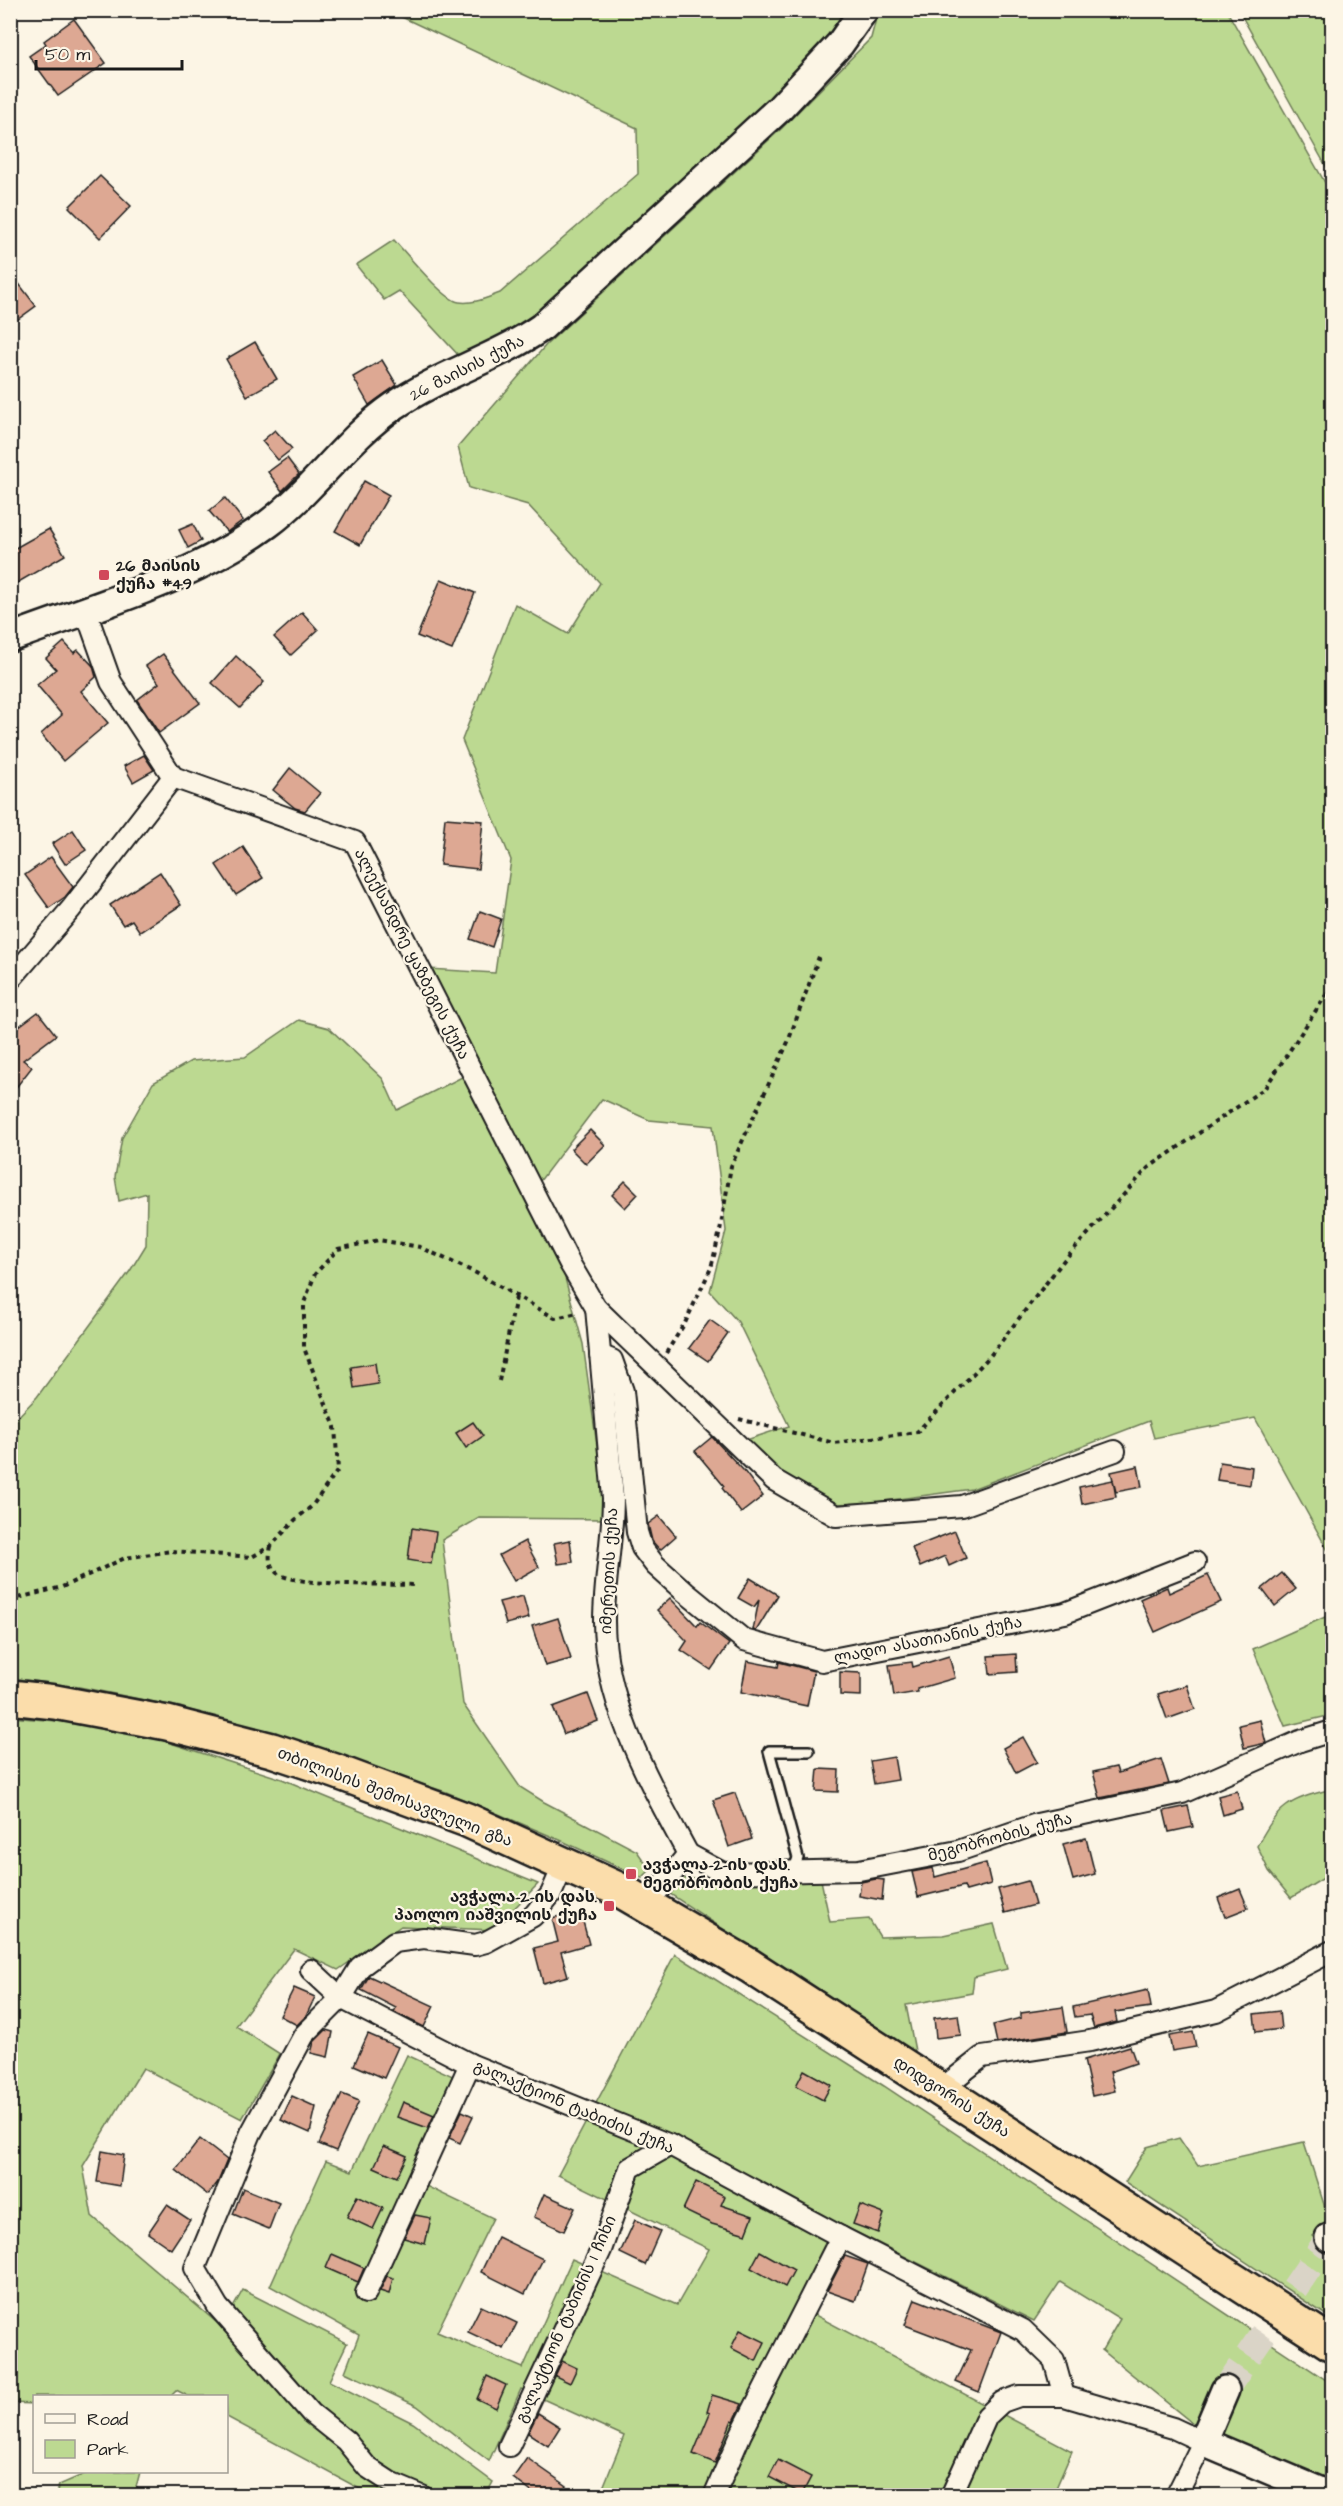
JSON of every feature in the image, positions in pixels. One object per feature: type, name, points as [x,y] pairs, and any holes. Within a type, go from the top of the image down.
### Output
[{"type":"highway","name":"თბილისის შემოსავლელი გზა","points":[[10,1698],[55,1702],[167,1723],[272,1750],[467,1820],[564,1864]]},
{"type":"highway","name":"დიდგორის ქუჩა","points":[[564,1864],[647,1904],[750,1966],[1332,2344]]},
{"type":"street","name":"26 მაისის ქუჩა","points":[[10,638],[152,585],[222,554],[245,540],[287,508],[353,441],[395,405],[520,342],[542,327],[780,108],[840,44],[864,10]]},
{"type":"street","points":[[10,980],[71,909],[173,777],[111,682],[85,609]]},
{"type":"street","name":"ალექსანდრე ყაზბეგის ქუჩა","points":[[173,777],[355,842],[570,1263],[596,1308]]},
{"type":"street","points":[[596,1308],[774,1480],[836,1516],[962,1506],[1115,1451]]},
{"type":"street","name":"იმერეთის ქუჩა","points":[[596,1308],[613,1498],[604,1621],[606,1650],[617,1703],[633,1744],[688,1854]]},
{"type":"street","name":"ლადო ასათიანის ქუჩა","points":[[600,1355],[612,1360],[621,1381],[631,1458],[637,1532],[642,1548],[655,1565],[744,1640],[822,1661],[1065,1613],[1195,1562]]},
{"type":"street","name":"მეგობრობის ქუჩა","points":[[688,1854],[723,1873],[859,1870],[958,1851],[1037,1824],[1182,1793],[1300,1742],[1332,1731]]},
{"type":"street","points":[[647,1904],[688,1854]]},
{"type":"street","points":[[422,2496],[393,2484],[367,2467],[346,2441],[311,2413],[218,2307],[195,2268],[251,2133],[304,2035],[341,1998],[360,1967],[394,1942],[424,1938],[475,1945],[486,1942],[533,1916],[551,1894],[564,1864]]},
{"type":"street","points":[[940,2090],[982,2057],[1090,2042],[1216,2011],[1332,1951]]},
{"type":"street","name":"გალაქტიონ ტაბიძის ქუჩა","points":[[311,1970],[341,1998],[470,2064],[670,2145],[841,2237],[1023,2330],[1054,2360],[1064,2396]]},
{"type":"street","points":[[366,2293],[470,2064]]},
{"type":"street","name":"გალაქტიონ ტაბიძის I ჩიხი","points":[[509,2446],[601,2250],[630,2168],[670,2145]]},
{"type":"street","points":[[714,2496],[741,2434],[841,2237]]},
{"type":"street","points":[[1176,2496],[1203,2442],[1225,2390]]},
{"type":"street","points":[[951,2496],[987,2416],[1002,2402],[1019,2396],[1064,2396],[1173,2428],[1330,2496]]},
{"type":"lane","points":[[794,1871],[798,1858],[769,1751],[809,1751]]},
{"type":"path","points":[[657,1366],[686,1323],[711,1268],[731,1166],[788,1042],[820,954]]},
{"type":"path","points":[[732,1416],[751,1423],[834,1443],[917,1432],[990,1356],[1064,1260],[1148,1168],[1265,1088],[1332,986]]},
{"type":"path","points":[[10,1600],[62,1587],[125,1558],[171,1551],[252,1557],[271,1546],[295,1520],[312,1506],[338,1470],[335,1427],[304,1348],[304,1304],[315,1274],[338,1249],[379,1240],[420,1247],[476,1273],[555,1318],[596,1308]]},
{"type":"path","points":[[499,1381],[516,1297]]},
{"type":"path","points":[[271,1546],[268,1559],[271,1566],[277,1574],[289,1579],[413,1585]]},
{"type":"green space","points":[[389,11],[852,11],[833,39],[524,327],[461,358],[399,291],[384,300],[356,265],[394,240],[435,285],[452,299],[459,302],[470,302],[500,293],[638,174],[637,128]]},
{"type":"green space","points":[[878,11],[1227,11],[1332,195],[1332,1558],[1255,1418],[1154,1438],[1149,1421],[972,1489],[869,1503],[833,1504],[780,1474],[746,1440],[789,1426],[738,1322],[710,1291],[726,1231],[713,1126],[649,1120],[602,1099],[540,1181],[524,1191],[563,1271],[583,1344],[607,1519],[479,1518],[442,1540],[463,1704],[520,1787],[637,1851],[650,1870],[642,1878],[560,1840],[446,1792],[180,1707],[79,1687],[11,1678],[11,1424],[37,1397],[130,1271],[146,1245],[147,1193],[119,1201],[115,1177],[122,1138],[153,1083],[191,1061],[245,1057],[299,1020],[329,1028],[383,1079],[397,1110],[462,1077],[481,1074],[429,969],[495,973],[511,860],[462,740],[515,604],[568,634],[600,583],[528,505],[469,488],[458,447],[546,345],[782,128],[871,38]]},
{"type":"green space","points":[[1239,11],[1332,11],[1332,177]]},
{"type":"green space","points":[[1332,1614],[1332,1715],[1285,1726],[1253,1649]]},
{"type":"green space","points":[[10,1717],[118,1726],[282,1779],[538,1884],[493,1930],[401,1926],[338,1970],[294,1949],[236,2026],[280,2054],[242,2119],[143,2068],[83,2166],[92,2216],[222,2327],[243,2290],[347,2343],[329,2381],[413,2423],[493,2482],[486,2495],[371,2495],[228,2418],[228,2395],[186,2395],[176,2390],[171,2395],[33,2395],[33,2404],[11,2403]]},
{"type":"green space","points":[[1332,1789],[1332,1873],[1291,1898],[1269,1871],[1257,1846],[1272,1821],[1286,1806],[1305,1797]]},
{"type":"green space","points":[[688,1878],[719,1883],[821,1880],[830,1922],[869,1919],[880,1937],[943,1935],[994,1924],[1007,1969],[974,1977],[972,1993],[906,2005],[916,2056],[664,1890],[672,1882]]},
{"type":"green space","points":[[675,1954],[884,2086],[1332,2384],[1332,2484],[1191,2422],[1102,2350],[1120,2319],[1060,2282],[1034,2321],[836,2222],[796,2305],[1072,2451],[1053,2495],[600,2495],[624,2436],[521,2389],[489,2461],[417,2406],[345,2372],[359,2335],[270,2286],[326,2161],[352,2171],[407,2055],[455,2077],[409,2178],[493,2218],[437,2332],[523,2368],[572,2259],[677,2305],[709,2249],[558,2175]]},
{"type":"green space","points":[[1179,2138],[1198,2166],[1304,2142],[1329,2220],[1312,2236],[1332,2252],[1332,2319],[1125,2182],[1147,2147]]},
{"type":"green space","points":[[87,2473],[140,2473],[134,2495],[56,2495],[59,2485]]},
{"type":"building","points":[[74,19],[106,63],[58,96],[29,56],[46,44],[44,41]]},
{"type":"building","points":[[100,176],[131,206],[100,238],[69,207]]},
{"type":"building","points":[[10,272],[36,306],[10,325]]},
{"type":"building","points":[[255,342],[277,379],[247,396],[226,359]]},
{"type":"building","points":[[382,360],[397,385],[369,405],[353,377]]},
{"type":"building","points":[[275,430],[292,449],[278,460],[262,441]]},
{"type":"building","points":[[287,458],[299,474],[282,491],[268,472]]},
{"type":"building","points":[[364,481],[389,495],[360,545],[335,531]]},
{"type":"building","points":[[225,498],[243,520],[227,532],[209,511]]},
{"type":"building","points":[[193,524],[201,541],[188,548],[179,530]]},
{"type":"building","points":[[49,529],[65,555],[10,587],[10,551]]},
{"type":"building","points":[[441,579],[475,593],[452,650],[417,636]]},
{"type":"building","points":[[302,612],[318,630],[291,655],[274,637]]},
{"type":"building","points":[[64,642],[74,653],[78,650],[93,666],[96,677],[81,691],[108,723],[63,761],[41,734],[62,715],[37,685],[56,669],[46,658]]},
{"type":"building","points":[[163,654],[200,703],[159,733],[137,700],[159,683],[146,666]]},
{"type":"building","points":[[236,656],[264,682],[240,708],[212,683]]},
{"type":"building","points":[[144,755],[154,770],[133,782],[124,766]]},
{"type":"building","points":[[290,768],[320,793],[305,811],[295,808],[273,790]]},
{"type":"building","points":[[445,818],[483,821],[478,869],[440,865]]},
{"type":"building","points":[[73,830],[86,850],[65,864],[52,844]]},
{"type":"building","points":[[243,847],[263,878],[236,895],[216,865]]},
{"type":"building","points":[[51,857],[73,887],[65,897],[49,908],[25,875]]},
{"type":"building","points":[[160,872],[181,905],[140,932],[132,920],[123,925],[110,905]]},
{"type":"building","points":[[480,911],[501,919],[492,947],[470,939]]},
{"type":"building","points":[[38,1012],[56,1035],[23,1060],[32,1067],[10,1095],[10,1033]]},
{"type":"building","points":[[590,1130],[605,1145],[586,1164],[571,1149]]},
{"type":"building","points":[[625,1181],[638,1194],[625,1208],[612,1195]]},
{"type":"building","points":[[710,1320],[728,1333],[708,1361],[689,1348]]},
{"type":"building","points":[[375,1363],[378,1384],[354,1388],[351,1367]]},
{"type":"building","points":[[473,1422],[483,1436],[466,1448],[456,1433]]},
{"type":"building","points":[[712,1437],[744,1471],[763,1496],[741,1513],[722,1488],[724,1486],[695,1451]]},
{"type":"building","points":[[1220,1462],[1252,1467],[1250,1485],[1217,1480]]},
{"type":"building","points":[[1138,1466],[1142,1487],[1116,1492],[1111,1472]]},
{"type":"building","points":[[1113,1480],[1116,1497],[1082,1504],[1079,1487]]},
{"type":"building","points":[[659,1516],[676,1536],[660,1550],[652,1541],[648,1524]]},
{"type":"building","points":[[412,1528],[436,1532],[431,1564],[408,1560]]},
{"type":"building","points":[[955,1531],[966,1558],[949,1566],[945,1556],[920,1567],[912,1548]]},
{"type":"building","points":[[570,1540],[573,1562],[558,1564],[554,1543]]},
{"type":"building","points":[[525,1541],[539,1567],[514,1581],[499,1555]]},
{"type":"building","points":[[1282,1573],[1296,1589],[1275,1606],[1262,1589]]},
{"type":"building","points":[[1208,1575],[1221,1602],[1155,1632],[1140,1599],[1167,1587],[1169,1593]]},
{"type":"building","points":[[750,1578],[778,1595],[756,1631],[753,1630],[759,1600],[754,1607],[738,1598]]},
{"type":"building","points":[[523,1596],[529,1618],[506,1624],[499,1602]]},
{"type":"building","points":[[670,1598],[697,1626],[700,1622],[729,1644],[711,1670],[681,1650],[687,1641],[657,1610]]},
{"type":"building","points":[[558,1618],[571,1659],[545,1666],[532,1626]]},
{"type":"building","points":[[1016,1654],[1017,1672],[990,1674],[988,1656]]},
{"type":"building","points":[[949,1656],[955,1678],[917,1689],[918,1692],[894,1696],[889,1665],[912,1662],[913,1667]]},
{"type":"building","points":[[747,1661],[778,1667],[779,1662],[814,1671],[807,1706],[741,1692]]},
{"type":"building","points":[[840,1672],[861,1673],[861,1696],[840,1695]]},
{"type":"building","points":[[1187,1685],[1195,1709],[1167,1719],[1158,1694]]},
{"type":"building","points":[[588,1694],[598,1721],[564,1734],[553,1707]]},
{"type":"building","points":[[1260,1720],[1266,1743],[1244,1748],[1239,1725]]},
{"type":"building","points":[[1023,1737],[1037,1762],[1016,1773],[1003,1748]]},
{"type":"building","points":[[894,1757],[898,1780],[874,1784],[870,1761]]},
{"type":"building","points":[[1161,1759],[1169,1784],[1100,1798],[1093,1772],[1116,1767],[1118,1773]]},
{"type":"building","points":[[818,1769],[839,1770],[838,1792],[816,1791]]},
{"type":"building","points":[[1237,1791],[1242,1809],[1223,1815],[1218,1796]]},
{"type":"building","points":[[735,1793],[752,1839],[729,1847],[713,1800]]},
{"type":"building","points":[[1188,1806],[1193,1827],[1169,1832],[1164,1811]]},
{"type":"building","points":[[1086,1838],[1095,1874],[1073,1880],[1063,1844]]},
{"type":"building","points":[[986,1863],[991,1884],[966,1891],[964,1886],[918,1897],[912,1872],[933,1868],[935,1877]]},
{"type":"building","points":[[884,1880],[882,1900],[859,1896],[861,1882]]},
{"type":"building","points":[[1028,1881],[1035,1905],[1005,1913],[998,1889]]},
{"type":"building","points":[[1240,1889],[1248,1908],[1225,1917],[1218,1898]]},
{"type":"building","points":[[567,1914],[567,1918],[581,1914],[589,1944],[561,1952],[568,1976],[543,1983],[534,1948],[558,1942],[552,1918]]},
{"type":"building","points":[[369,1976],[434,2006],[424,2027],[394,2012],[396,2008],[361,1990]]},
{"type":"building","points":[[294,1988],[315,1997],[306,2016],[297,2025],[280,2016]]},
{"type":"building","points":[[1148,1990],[1151,2007],[1115,2012],[1117,2022],[1094,2028],[1090,2015],[1075,2017],[1073,2007]]},
{"type":"building","points":[[1063,2007],[1067,2032],[997,2043],[993,2025],[1021,2018],[1021,2013]]},
{"type":"building","points":[[1279,2011],[1281,2029],[1256,2032],[1254,2014]]},
{"type":"building","points":[[958,2015],[961,2035],[936,2038],[934,2018]]},
{"type":"building","points":[[326,2030],[333,2032],[328,2057],[311,2053],[314,2042]]},
{"type":"building","points":[[1193,2032],[1196,2047],[1172,2051],[1169,2036]]},
{"type":"building","points":[[368,2034],[398,2047],[384,2078],[354,2065]]},
{"type":"building","points":[[1130,2046],[1136,2063],[1110,2072],[1115,2091],[1092,2096],[1084,2060]]},
{"type":"building","points":[[804,2070],[831,2085],[823,2100],[796,2086]]},
{"type":"building","points":[[342,2094],[359,2101],[336,2151],[319,2144]]},
{"type":"building","points":[[292,2096],[316,2107],[310,2133],[281,2120]]},
{"type":"building","points":[[403,2102],[434,2115],[428,2128],[397,2117]]},
{"type":"building","points":[[462,2111],[473,2116],[460,2143],[449,2138]]},
{"type":"building","points":[[200,2139],[227,2160],[218,2182],[208,2195],[176,2170]]},
{"type":"building","points":[[384,2146],[407,2156],[397,2177],[374,2167]]},
{"type":"building","points":[[102,2151],[124,2155],[120,2186],[97,2182]]},
{"type":"building","points":[[696,2182],[725,2196],[721,2205],[753,2216],[746,2234],[712,2224],[683,2210]]},
{"type":"building","points":[[243,2188],[279,2203],[269,2229],[233,2214]]},
{"type":"building","points":[[544,2194],[575,2208],[564,2231],[534,2217]]},
{"type":"building","points":[[357,2196],[383,2208],[373,2229],[347,2217]]},
{"type":"building","points":[[167,2205],[190,2220],[171,2249],[148,2233]]},
{"type":"building","points":[[860,2205],[884,2214],[878,2233],[853,2224]]},
{"type":"building","points":[[415,2215],[431,2218],[425,2244],[404,2238]]},
{"type":"building","points":[[635,2220],[660,2231],[645,2265],[620,2253]]},
{"type":"building","points":[[498,2237],[543,2259],[525,2294],[481,2272]]},
{"type":"building","points":[[760,2251],[794,2270],[785,2287],[751,2268]]},
{"type":"building","points":[[332,2254],[364,2268],[358,2282],[326,2268]]},
{"type":"building","points":[[845,2256],[868,2264],[855,2301],[827,2291]]},
{"type":"building","points":[[387,2276],[393,2278],[389,2294],[380,2291]]},
{"type":"building","points":[[915,2299],[1001,2332],[979,2392],[956,2382],[971,2350],[905,2325]]},
{"type":"building","points":[[481,2306],[517,2323],[504,2349],[468,2332]]},
{"type":"building","points":[[740,2330],[765,2342],[756,2361],[731,2348]]},
{"type":"building","points":[[562,2361],[577,2368],[570,2383],[555,2376]]},
{"type":"building","points":[[487,2376],[506,2385],[496,2408],[477,2399]]},
{"type":"building","points":[[712,2395],[742,2404],[734,2421],[732,2420],[715,2463],[693,2454],[710,2413],[707,2412]]},
{"type":"building","points":[[538,2413],[560,2427],[548,2446],[528,2433]]},
{"type":"building","points":[[527,2458],[567,2486],[560,2496],[537,2496],[513,2478]]},
{"type":"building","points":[[778,2460],[811,2477],[802,2494],[769,2477]]},
{"type":"tunnel","points":[[1225,2390],[1329,2238]]},
{"type":"place","name":"26 მაისის ქუჩა #49","points":[[104,575]]},
{"type":"place","name":"ავჭალა-2-ის დას. მეგობრობის ქუჩა","points":[[631,1874]]},
{"type":"place","name":"ავჭალა-2-ის დას. პაოლო იაშვილის ქუჩა","points":[[609,1906]]}]
